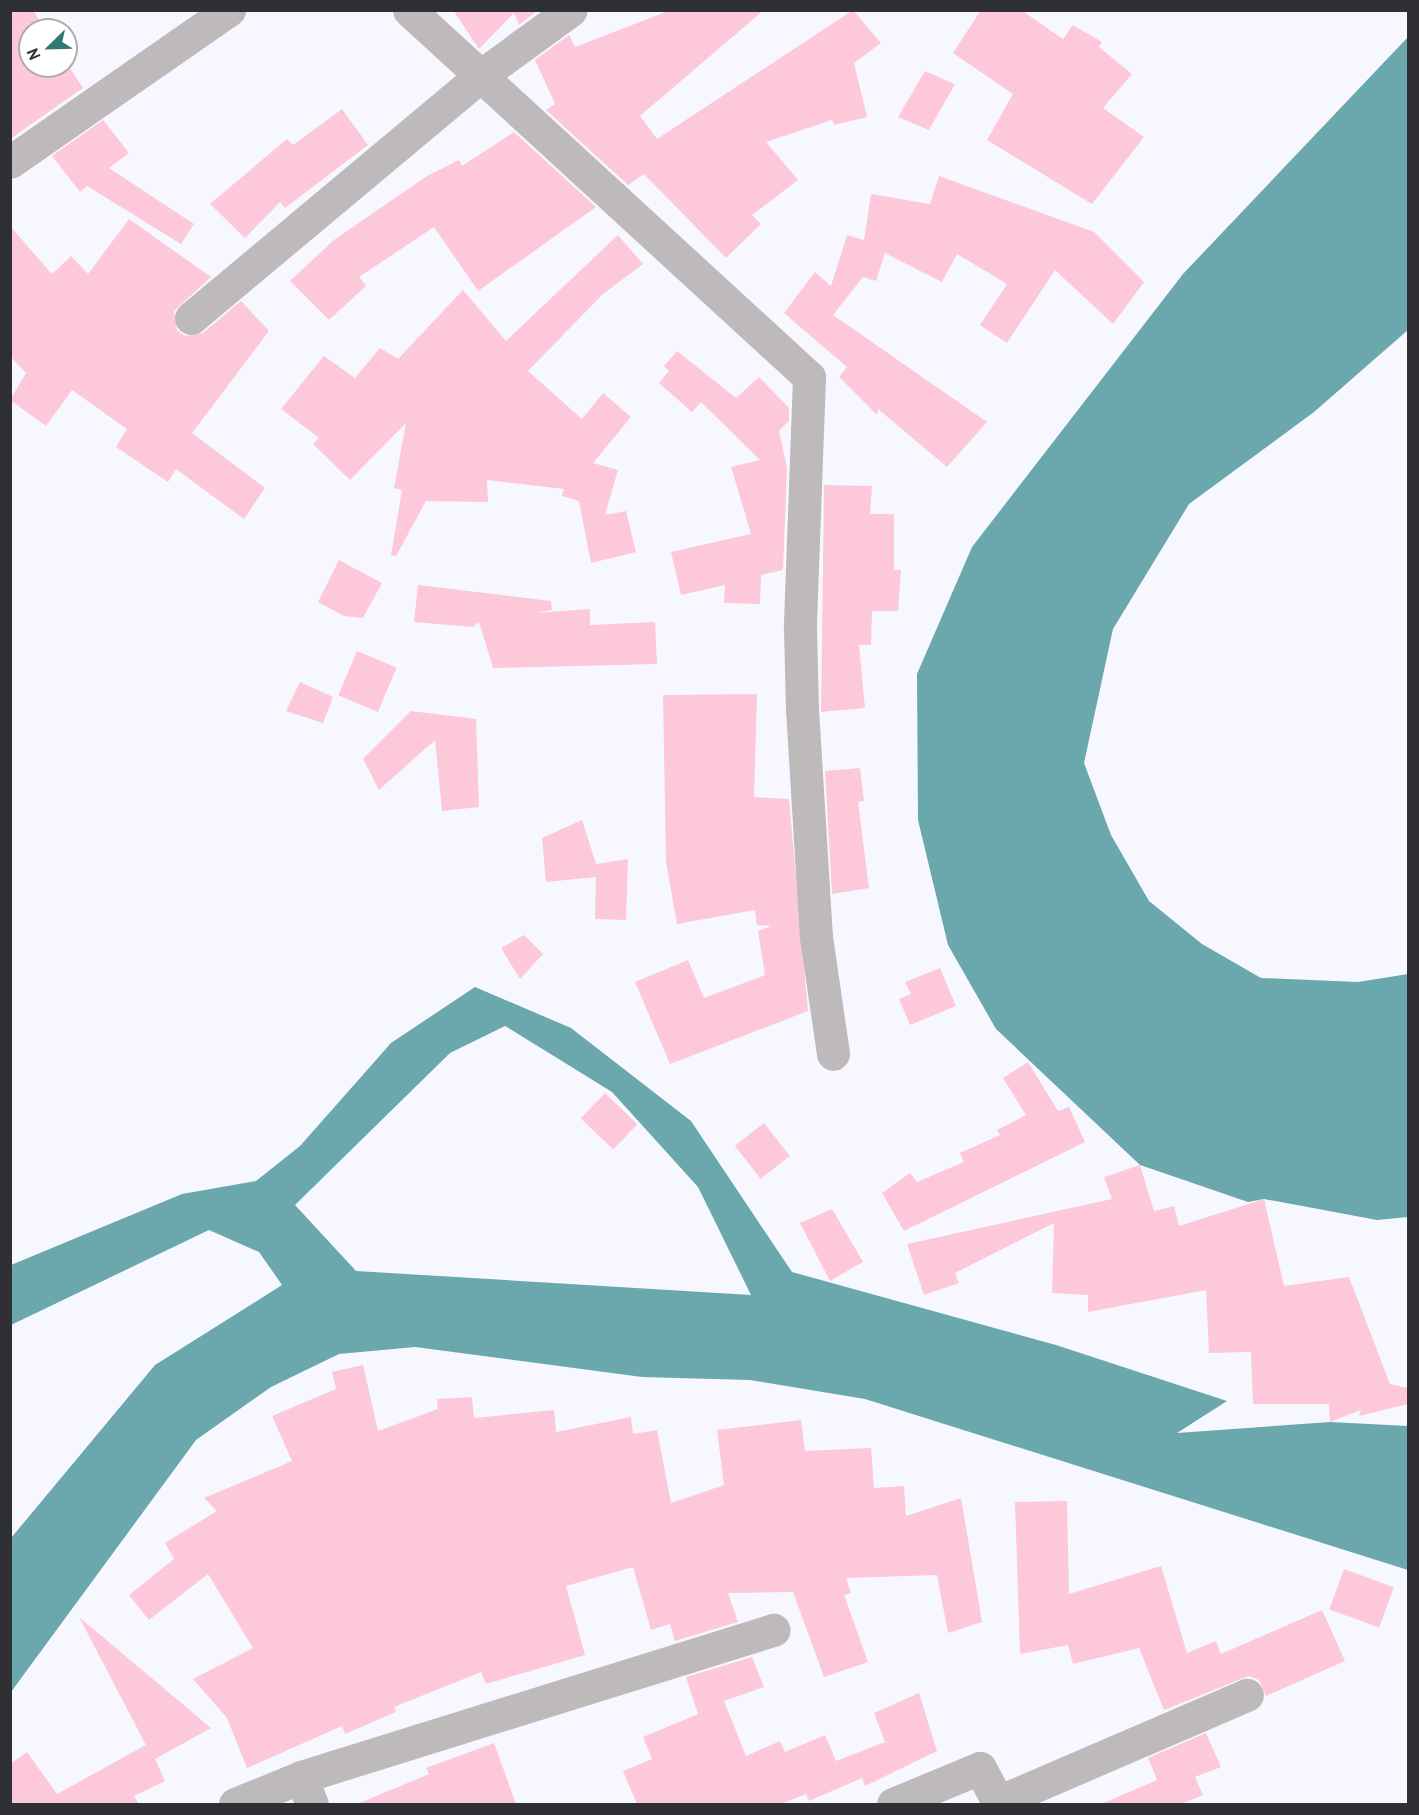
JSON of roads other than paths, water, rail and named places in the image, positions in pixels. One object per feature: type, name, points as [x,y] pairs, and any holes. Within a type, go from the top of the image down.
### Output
[{"type":"street","points":[[10,162],[229,10]]},
{"type":"street","points":[[409,10],[809,377],[800,628],[803,732],[816,936],[833,1054]]},
{"type":"street","points":[[191,318],[480,76],[571,10]]},
{"type":"street","points":[[235,1804],[307,1791],[774,1630]]},
{"type":"street","points":[[893,1804],[980,1768],[999,1803],[1247,1695]]},
{"type":"water","points":[[1408,37],[1408,330],[1314,412],[1189,504],[1113,629],[1084,763],[1111,835],[1149,901],[1202,944],[1261,978],[1358,982],[1408,974],[1408,1217],[1377,1220],[1264,1199],[1248,1202],[1140,1165],[996,1029],[948,945],[918,820],[917,674],[972,547],[1183,274]]},
{"type":"water","points":[[475,987],[571,1028],[691,1121],[792,1272],[1056,1345],[1227,1401],[1177,1433],[1330,1422],[1408,1426],[1408,1570],[865,1399],[750,1380],[642,1377],[415,1347],[339,1354],[271,1387],[196,1440],[11,1692],[11,1538],[155,1365],[282,1285],[259,1252],[209,1230],[11,1325],[11,1265],[182,1194],[256,1181],[300,1146],[391,1043]],"holes":[[[505,1026],[612,1092],[698,1187],[751,1295],[356,1271],[295,1205],[450,1053]]]}]
